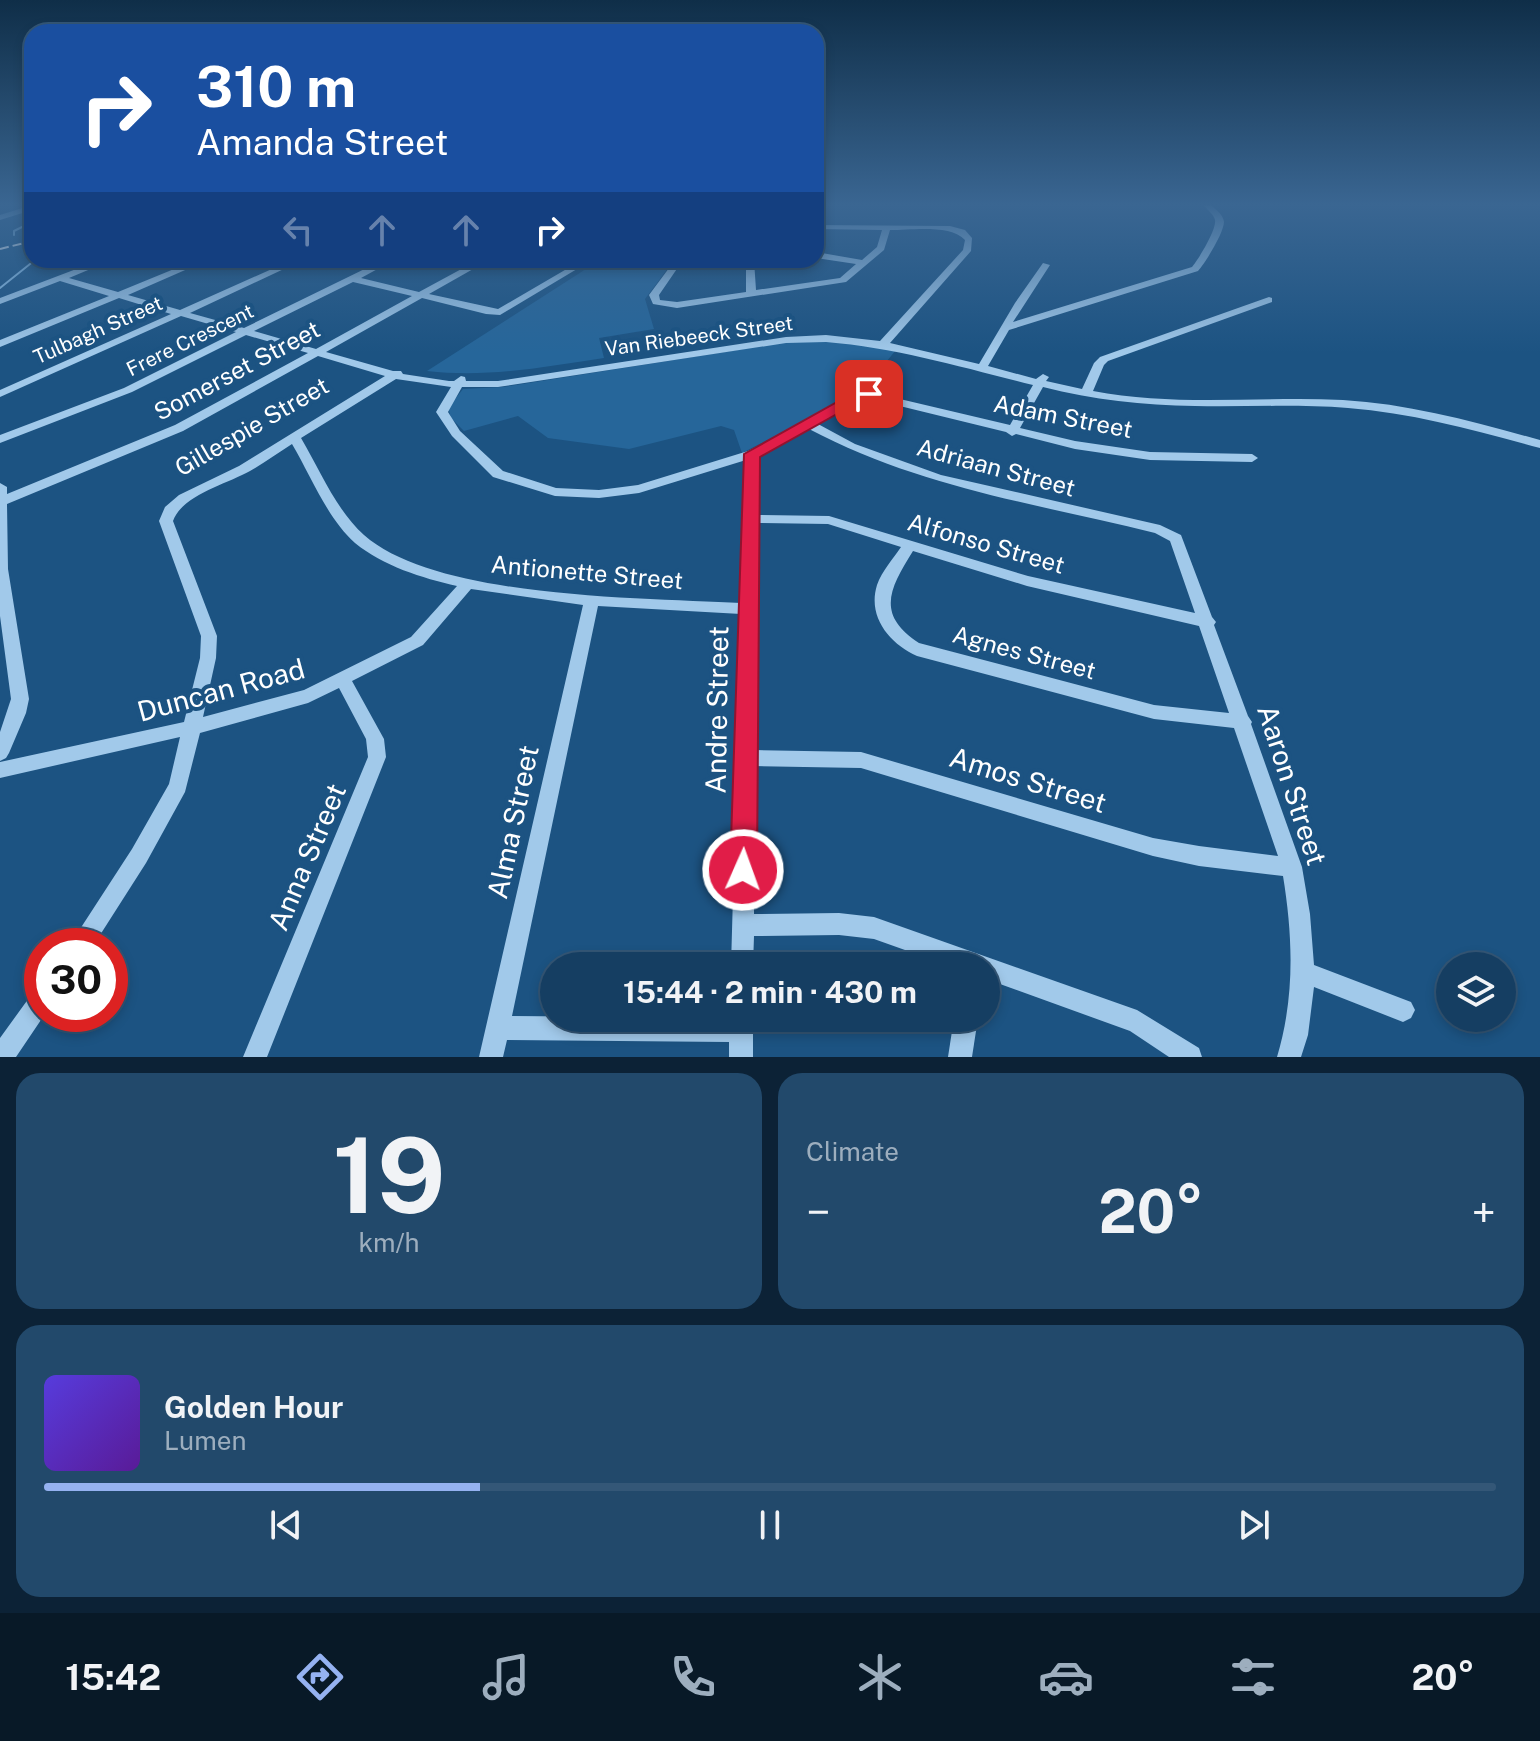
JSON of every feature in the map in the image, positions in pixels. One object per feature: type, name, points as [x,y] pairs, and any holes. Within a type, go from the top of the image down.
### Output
[{"type":"street","points":[[673,268],[654,295],[656,302],[677,305],[839,281],[851,276],[874,254]]},
{"type":"street","points":[[884,342],[963,254]]},
{"type":"street","points":[[1008,327],[1187,271],[1201,265],[1205,254]]},
{"type":"street","points":[[824,256],[865,263]]},
{"type":"street","points":[[983,365],[1030,285],[1046,265]]},
{"type":"street","points":[[0,301],[87,268]]},
{"type":"street","points":[[0,344],[184,268]]},
{"type":"street","name":"Tulbagh Street","points":[[0,394],[281,268]]},
{"type":"street","name":"Frere Crescent","points":[[0,439],[114,397],[374,268]]},
{"type":"street","name":"Somerset Street","points":[[0,502],[170,433],[470,268]]},
{"type":"street","points":[[353,279],[486,311],[506,311],[575,268]]},
{"type":"street","points":[[750,268],[751,294]]},
{"type":"street","name":"Van Riebeeck Street","points":[[64,277],[397,372],[459,381],[520,381],[786,340],[833,339],[884,342],[1088,390],[1166,400],[1342,404],[1427,412],[1540,436]]},
{"type":"street","points":[[1088,390],[1099,363],[1104,359],[1269,300]]},
{"type":"street","name":"Gillespie Street","points":[[91,928],[173,798],[193,727],[209,652],[209,636],[166,521],[167,515],[184,498],[244,469],[397,372]]},
{"type":"street","points":[[1012,432],[1042,380]]},
{"type":"street","points":[[459,381],[442,412],[456,433],[498,474],[555,492],[582,495],[630,491],[752,454],[810,425]]},
{"type":"street","name":"Adam Street","points":[[810,425],[860,395],[869,394],[1012,432],[1150,456],[1252,458]]},
{"type":"street","name":"Van Riebeeck Street","points":[[1427,412],[1540,444]]},
{"type":"street","name":"Adriaan Street","points":[[810,425],[867,455],[1023,500],[1154,528],[1176,538]]},
{"type":"street","name":"Antionette Street","points":[[295,438],[360,539],[378,551],[421,570],[520,593],[748,609]]},
{"type":"street","name":"Andre Street","points":[[742,952],[752,454]]},
{"type":"street","points":[[0,487],[1,569],[20,699],[0,753]]},
{"type":"street","name":"Alfonso Street","points":[[752,519],[829,520],[1027,581],[1208,622]]},
{"type":"street","name":"Aaron Street","points":[[1176,538],[1292,867],[1299,902],[1301,971],[1296,1037],[1289,1057]]},
{"type":"street","name":"Agnes Street","points":[[909,546],[886,585],[884,597],[890,626],[905,644],[923,652],[1136,708],[1243,722]]},
{"type":"street","name":"Duncan Road","points":[[0,770],[292,702],[343,680],[417,641],[468,583]]},
{"type":"street","name":"Alma Street","points":[[491,1057],[592,599]]},
{"type":"street","name":"Anna Street","points":[[255,1057],[377,757],[375,739],[343,680]]},
{"type":"street","name":"Amos Street","points":[[747,758],[861,760],[1153,847],[1292,867]]},
{"type":"street","points":[[742,925],[839,924],[874,928],[940,952]]},
{"type":"street","points":[[1301,971],[1403,1010]]},
{"type":"street","points":[[1000,973],[1137,1022],[1190,1057]]},
{"type":"street","points":[[1,1057],[24,1024]]},
{"type":"street","points":[[497,1028],[540,1027]]},
{"type":"street","points":[[741,1032],[741,1057]]},
{"type":"street","points":[[960,1057],[964,1032]]},
{"type":"shaded area","points":[[588,268],[668,268],[645,299],[654,329],[599,338],[604,358],[494,372],[427,371]]},
{"type":"shaded area","points":[[794,341],[843,342],[896,350],[862,391],[742,453],[734,430],[721,426],[629,449],[548,438],[518,416],[464,431],[451,418],[448,408],[463,389],[503,387]]},
{"type":"waterway","points":[[0,288],[25,268]]},
{"type":"route","points":[[743,870],[752,454],[860,395],[869,394]]}]
